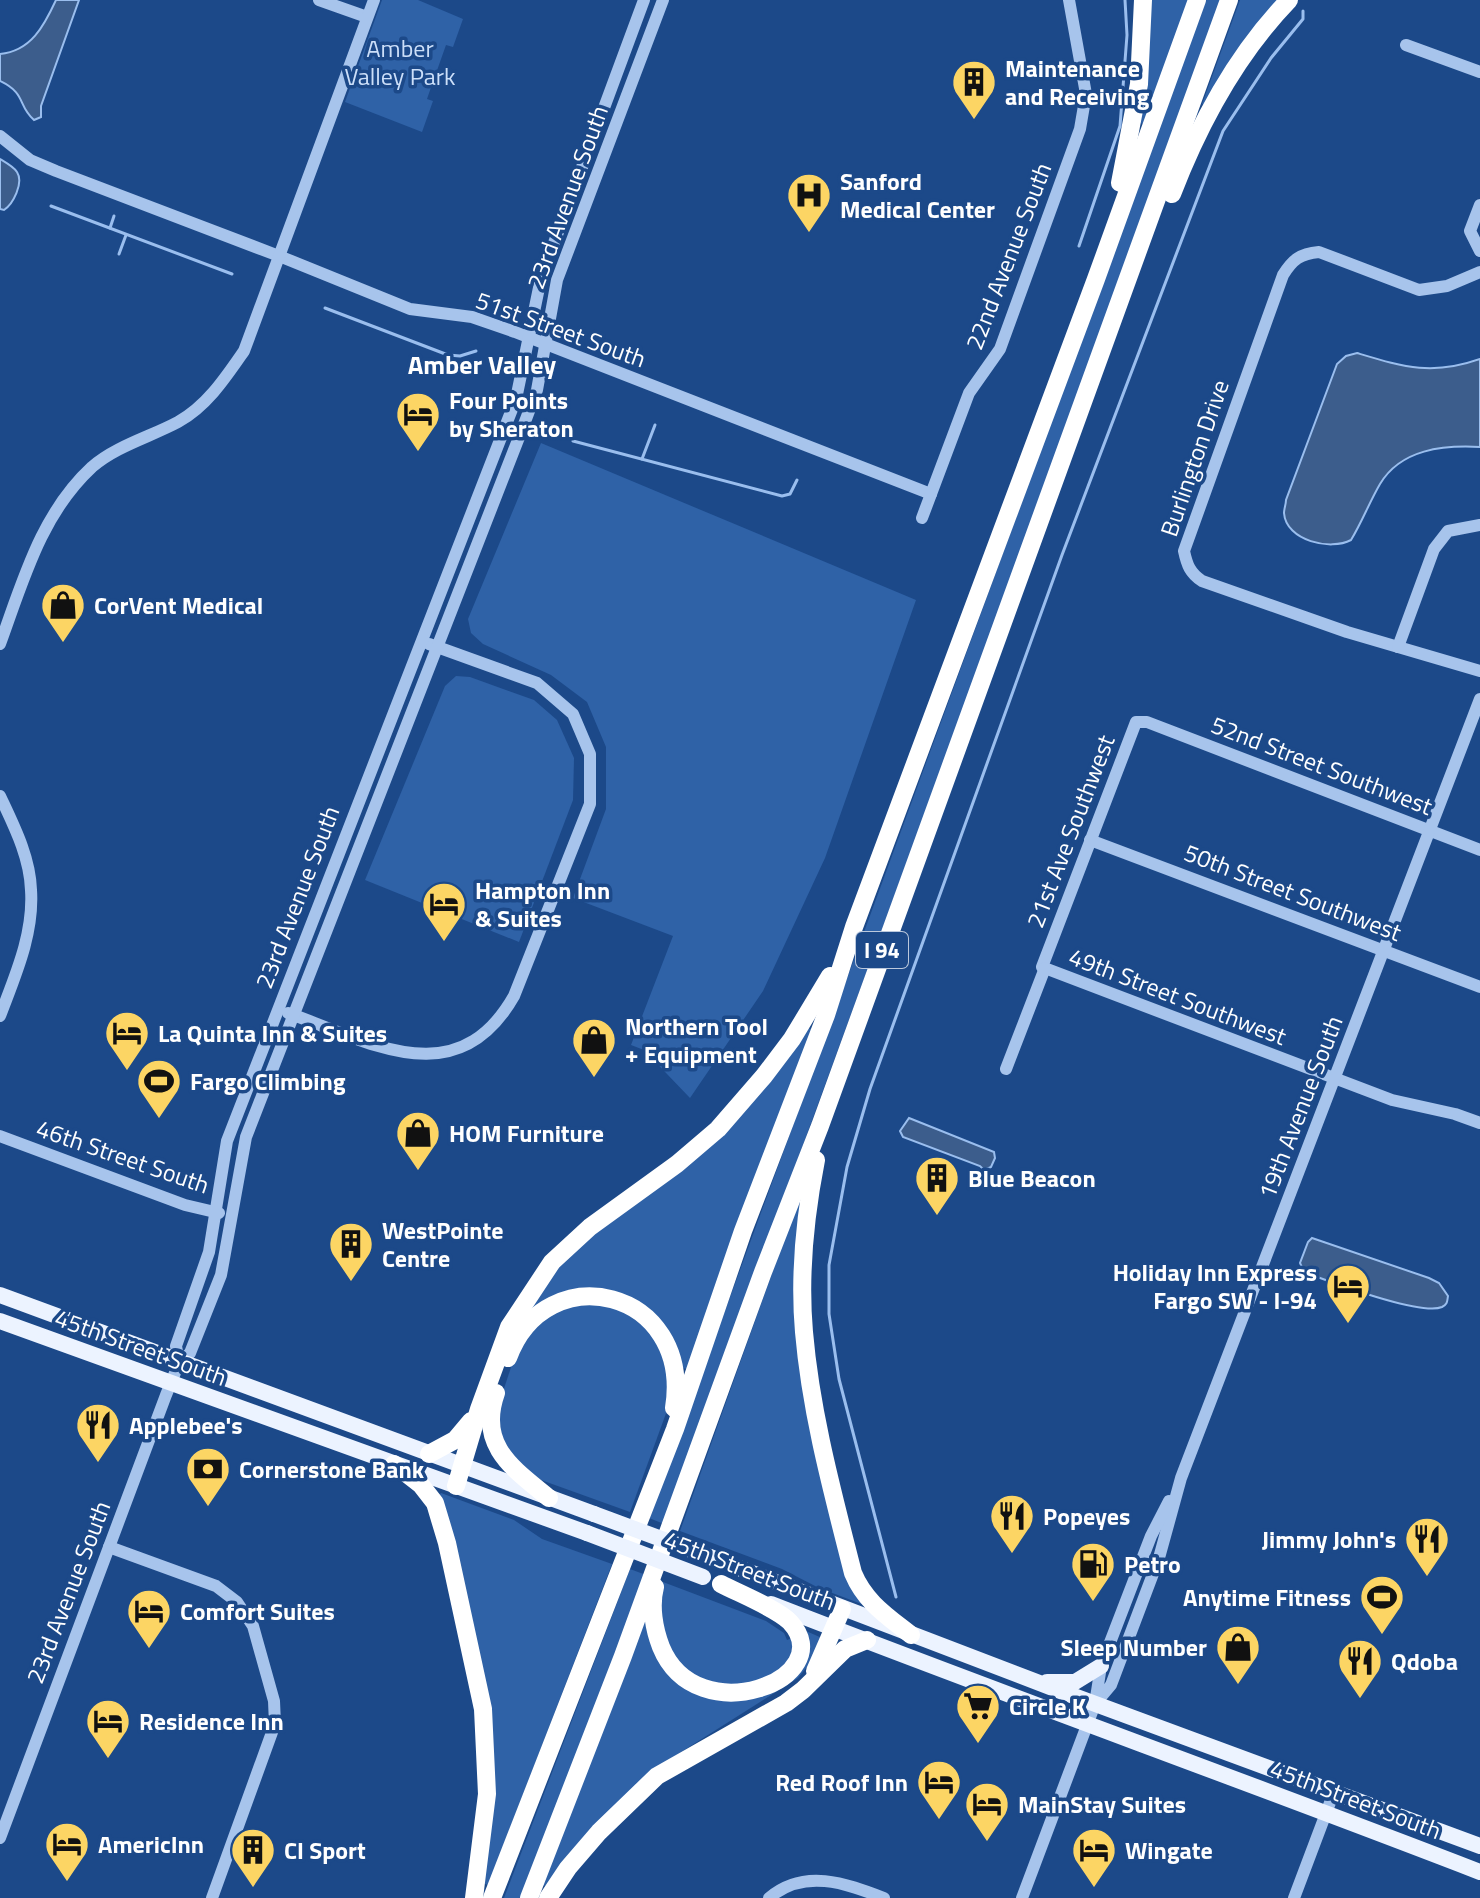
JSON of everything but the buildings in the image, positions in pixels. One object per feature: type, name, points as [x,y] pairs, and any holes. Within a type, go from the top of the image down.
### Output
[{"type":"highway","points":[[1096,279],[1134,122],[1142,64],[1143,0]]},
{"type":"highway","name":"I 94","points":[[492,1898],[665,1454],[743,1231],[826,1015],[854,927],[1197,0]]},
{"type":"highway","name":"I 94","points":[[529,1898],[623,1656],[763,1272],[825,1114],[1229,0]]},
{"type":"highway","points":[[1095,374],[1210,110],[1240,62],[1289,0]]},
{"type":"highway","points":[[456,1486],[479,1409],[509,1327],[552,1262],[590,1227],[718,1129],[792,1039],[826,985],[854,927]]},
{"type":"highway","points":[[825,1114],[811,1182],[802,1261],[804,1331],[813,1407],[859,1588],[868,1600],[911,1635]]},
{"type":"highway","points":[[549,1498],[501,1455],[494,1441],[491,1414],[493,1401],[518,1338],[532,1320],[568,1299],[590,1296],[627,1304],[646,1317],[669,1344],[677,1380],[665,1454]]},
{"type":"highway","points":[[429,1454],[455,1440],[479,1409]]},
{"type":"highway","points":[[394,1464],[421,1485],[435,1503],[447,1543],[483,1709],[487,1794],[474,1898]]},
{"type":"highway","points":[[675,1511],[652,1598],[656,1635],[663,1653],[688,1680],[712,1692],[748,1693],[771,1685],[794,1667],[799,1658],[796,1632],[790,1621],[712,1580]]},
{"type":"highway","points":[[808,1684],[842,1609]]},
{"type":"highway","points":[[548,1898],[592,1840],[657,1776],[786,1703],[845,1649],[867,1640]]},
{"type":"main road","name":"45th Street South","points":[[0,1295],[1480,1846]]},
{"type":"main road","name":"45th Street South","points":[[0,1321],[587,1533],[1086,1726],[1326,1812],[1480,1872]]},
{"type":"main road","points":[[1039,1683],[1075,1682],[1101,1666]]},
{"type":"street","points":[[319,0],[367,17]]},
{"type":"street","points":[[0,644],[37,544],[58,507],[94,465],[137,440],[180,421],[204,402],[226,378],[248,340],[374,0]]},
{"type":"street","name":"23rd Avenue South","points":[[179,1363],[176,1346],[209,1252],[227,1141],[516,399],[536,296],[553,240],[644,0]]},
{"type":"street","name":"23rd Avenue South","points":[[0,1838],[179,1363],[190,1353],[221,1275],[246,1137],[537,390],[557,280],[663,0]]},
{"type":"street","name":"22nd Avenue South","points":[[922,518],[969,393],[1000,349],[1080,129],[1086,94],[1069,0]]},
{"type":"street","points":[[1406,45],[1480,72]]},
{"type":"street","name":"51st Street South","points":[[0,136],[30,160],[47,168],[410,309],[472,317],[529,337],[931,494]]},
{"type":"street","points":[[1480,205],[1470,231],[1480,251]]},
{"type":"street","name":"Burlington Drive","points":[[1480,272],[1447,286],[1419,290],[1319,252],[1304,254],[1292,261],[1283,275],[1184,551],[1187,565],[1202,581],[1347,632],[1480,671]]},
{"type":"street","points":[[1398,647],[1434,549],[1448,531],[1480,525]]},
{"type":"street","points":[[277,1010],[370,1044],[410,1054],[452,1050],[486,1033],[501,1018],[514,996],[590,804],[590,754],[573,714],[537,683],[420,641]]},
{"type":"street","name":"19th Avenue South","points":[[1095,1704],[1111,1685],[1159,1558],[1181,1478],[1480,699]]},
{"type":"street","name":"23rd Avenue South","points":[[388,771],[383,763],[397,722],[395,706]]},
{"type":"street","name":"21st Ave Southwest","points":[[1006,1069],[1136,722],[1147,722]]},
{"type":"street","name":"52nd Street Southwest","points":[[1147,722],[1480,850]]},
{"type":"street","name":"23rd Avenue South","points":[[368,822],[366,813],[380,778],[379,773],[371,768]]},
{"type":"street","points":[[0,796],[27,861],[32,891],[25,943],[0,1016]]},
{"type":"street","name":"50th Street Southwest","points":[[1090,840],[1480,987]]},
{"type":"street","name":"49th Street Southwest","points":[[1044,968],[1392,1100],[1480,1123]]},
{"type":"street","name":"46th Street South","points":[[0,1136],[185,1205],[232,1216]]},
{"type":"street","name":"19th Avenue South","points":[[1022,1898],[1095,1704],[1101,1666],[1151,1536],[1181,1478]]},
{"type":"street","points":[[109,1547],[216,1586],[237,1602],[253,1626],[274,1701],[275,1724],[212,1898]]},
{"type":"street","points":[[1294,1898],[1334,1792]]},
{"type":"street","points":[[0,1794],[14,1799]]},
{"type":"street","points":[[769,1898],[797,1882],[819,1879],[884,1898]]},
{"type":"green space","name":"Amber Valley Park","points":[[382,0],[418,0],[463,19],[453,47],[446,45],[427,99],[433,101],[422,132],[345,102]]},
{"type":"green space","points":[[1147,0],[1188,0],[1145,124],[1139,123]]},
{"type":"green space","points":[[1206,0],[1223,0],[664,1524],[649,1518]]},
{"type":"green space","points":[[1240,0],[1283,0],[1207,107],[1202,104]]},
{"type":"green space","points":[[541,443],[916,600],[825,858],[763,991],[690,1098],[644,1050],[631,1045],[673,936],[573,898],[606,809],[606,747],[587,702],[551,675],[483,644],[471,633],[468,619]]},
{"type":"green space","points":[[456,676],[470,677],[534,700],[557,720],[574,758],[573,800],[519,942],[365,880],[445,686]]},
{"type":"green space","points":[[805,1028],[813,1029],[687,1369],[682,1368],[673,1339],[658,1320],[610,1293],[524,1322],[558,1263],[637,1200]]},
{"type":"green space","points":[[800,1195],[797,1306],[867,1606],[819,1588],[782,1569],[680,1531]]},
{"type":"green space","points":[[612,1304],[657,1335],[672,1397],[630,1512],[541,1480],[504,1453],[497,1410],[516,1352],[536,1324],[568,1306]]},
{"type":"green space","points":[[441,1493],[514,1520],[542,1539],[612,1564],[488,1885],[483,1883],[491,1811],[438,1496]]},
{"type":"green space","points":[[630,1569],[646,1575],[521,1898],[504,1898]]},
{"type":"green space","points":[[663,1582],[766,1621],[784,1633],[787,1640],[792,1638],[793,1648],[787,1667],[742,1689],[695,1678],[666,1648],[658,1601]]},
{"type":"green space","points":[[642,1622],[648,1623],[675,1676],[771,1691],[802,1633],[806,1631],[822,1638],[815,1657],[798,1678],[670,1759],[548,1886],[541,1885]]},
{"type":"shaded area","points":[[56,0],[79,0],[41,106],[41,117],[34,120],[14,90],[0,81],[0,54],[20,48],[35,36]]},
{"type":"shaded area","points":[[0,159],[14,168],[19,177],[16,193],[4,210],[0,209]]},
{"type":"shaded area","points":[[1357,353],[1418,368],[1447,367],[1480,359],[1480,447],[1438,449],[1411,456],[1399,463],[1380,484],[1351,540],[1322,544],[1292,531],[1284,513],[1286,500],[1337,364],[1346,356]]},
{"type":"shaded area","points":[[909,1118],[994,1152],[991,1167],[984,1170],[903,1137],[900,1131]]},
{"type":"shaded area","points":[[1312,1238],[1429,1278],[1439,1283],[1448,1296],[1446,1304],[1442,1307],[1415,1307],[1304,1272],[1300,1263]]},
{"type":"waterway","points":[[1079,246],[1120,126],[1127,35],[1125,0]]},
{"type":"waterway","points":[[896,1597],[839,1379],[829,1314],[829,1265],[847,1167],[870,1089],[1062,555],[1223,131],[1271,58],[1303,19],[1303,11]]},
{"type":"waterway","points":[[51,206],[232,274]]},
{"type":"waterway","points":[[110,228],[114,216]]},
{"type":"waterway","points":[[119,254],[126,235]]},
{"type":"waterway","points":[[325,308],[448,355],[460,356],[476,351]]},
{"type":"waterway","points":[[642,459],[655,425]]},
{"type":"waterway","points":[[573,441],[782,496],[790,494],[797,480]]},
{"type":"place","name":"Maintenance and Receiving","points":[[974,121]]},
{"type":"place","name":"Sanford Medical Center","points":[[809,234]]},
{"type":"place","name":"Four Points by Sheraton","points":[[418,453]]},
{"type":"place","name":"CorVent Medical","points":[[63,644]]},
{"type":"place","name":"Hampton Inn & Suites","points":[[444,943]]},
{"type":"place","name":"La Quinta Inn & Suites","points":[[127,1072]]},
{"type":"place","name":"Northern Tool + Equipment","points":[[594,1079]]},
{"type":"place","name":"Fargo Climbing","points":[[159,1120]]},
{"type":"place","name":"HOM Furniture","points":[[418,1172]]},
{"type":"place","name":"Blue Beacon","points":[[937,1217]]},
{"type":"place","name":"WestPointe Centre","points":[[351,1283]]},
{"type":"place","name":"Holiday Inn Express Fargo SW - I-94","points":[[1348,1325]]},
{"type":"place","name":"Applebee's","points":[[98,1464]]},
{"type":"place","name":"Cornerstone Bank","points":[[208,1508]]},
{"type":"place","name":"Popeyes","points":[[1012,1555]]},
{"type":"place","name":"Jimmy John's","points":[[1427,1578]]},
{"type":"place","name":"Petro","points":[[1093,1603]]},
{"type":"place","name":"Anytime Fitness","points":[[1382,1636]]},
{"type":"place","name":"Comfort Suites","points":[[149,1650]]},
{"type":"place","name":"Sleep Number","points":[[1238,1686]]},
{"type":"place","name":"Qdoba","points":[[1360,1700]]},
{"type":"place","name":"Circle K","points":[[978,1745]]},
{"type":"place","name":"Residence Inn","points":[[108,1760]]},
{"type":"place","name":"Red Roof Inn","points":[[939,1821]]},
{"type":"place","name":"MainStay Suites","points":[[987,1843]]},
{"type":"place","name":"AmericInn","points":[[67,1883]]},
{"type":"place","name":"CI Sport","points":[[253,1889]]},
{"type":"place","name":"Wingate","points":[[1094,1889]]},
{"type":"district","name":"Amber Valley","points":[[482,364]]}]
